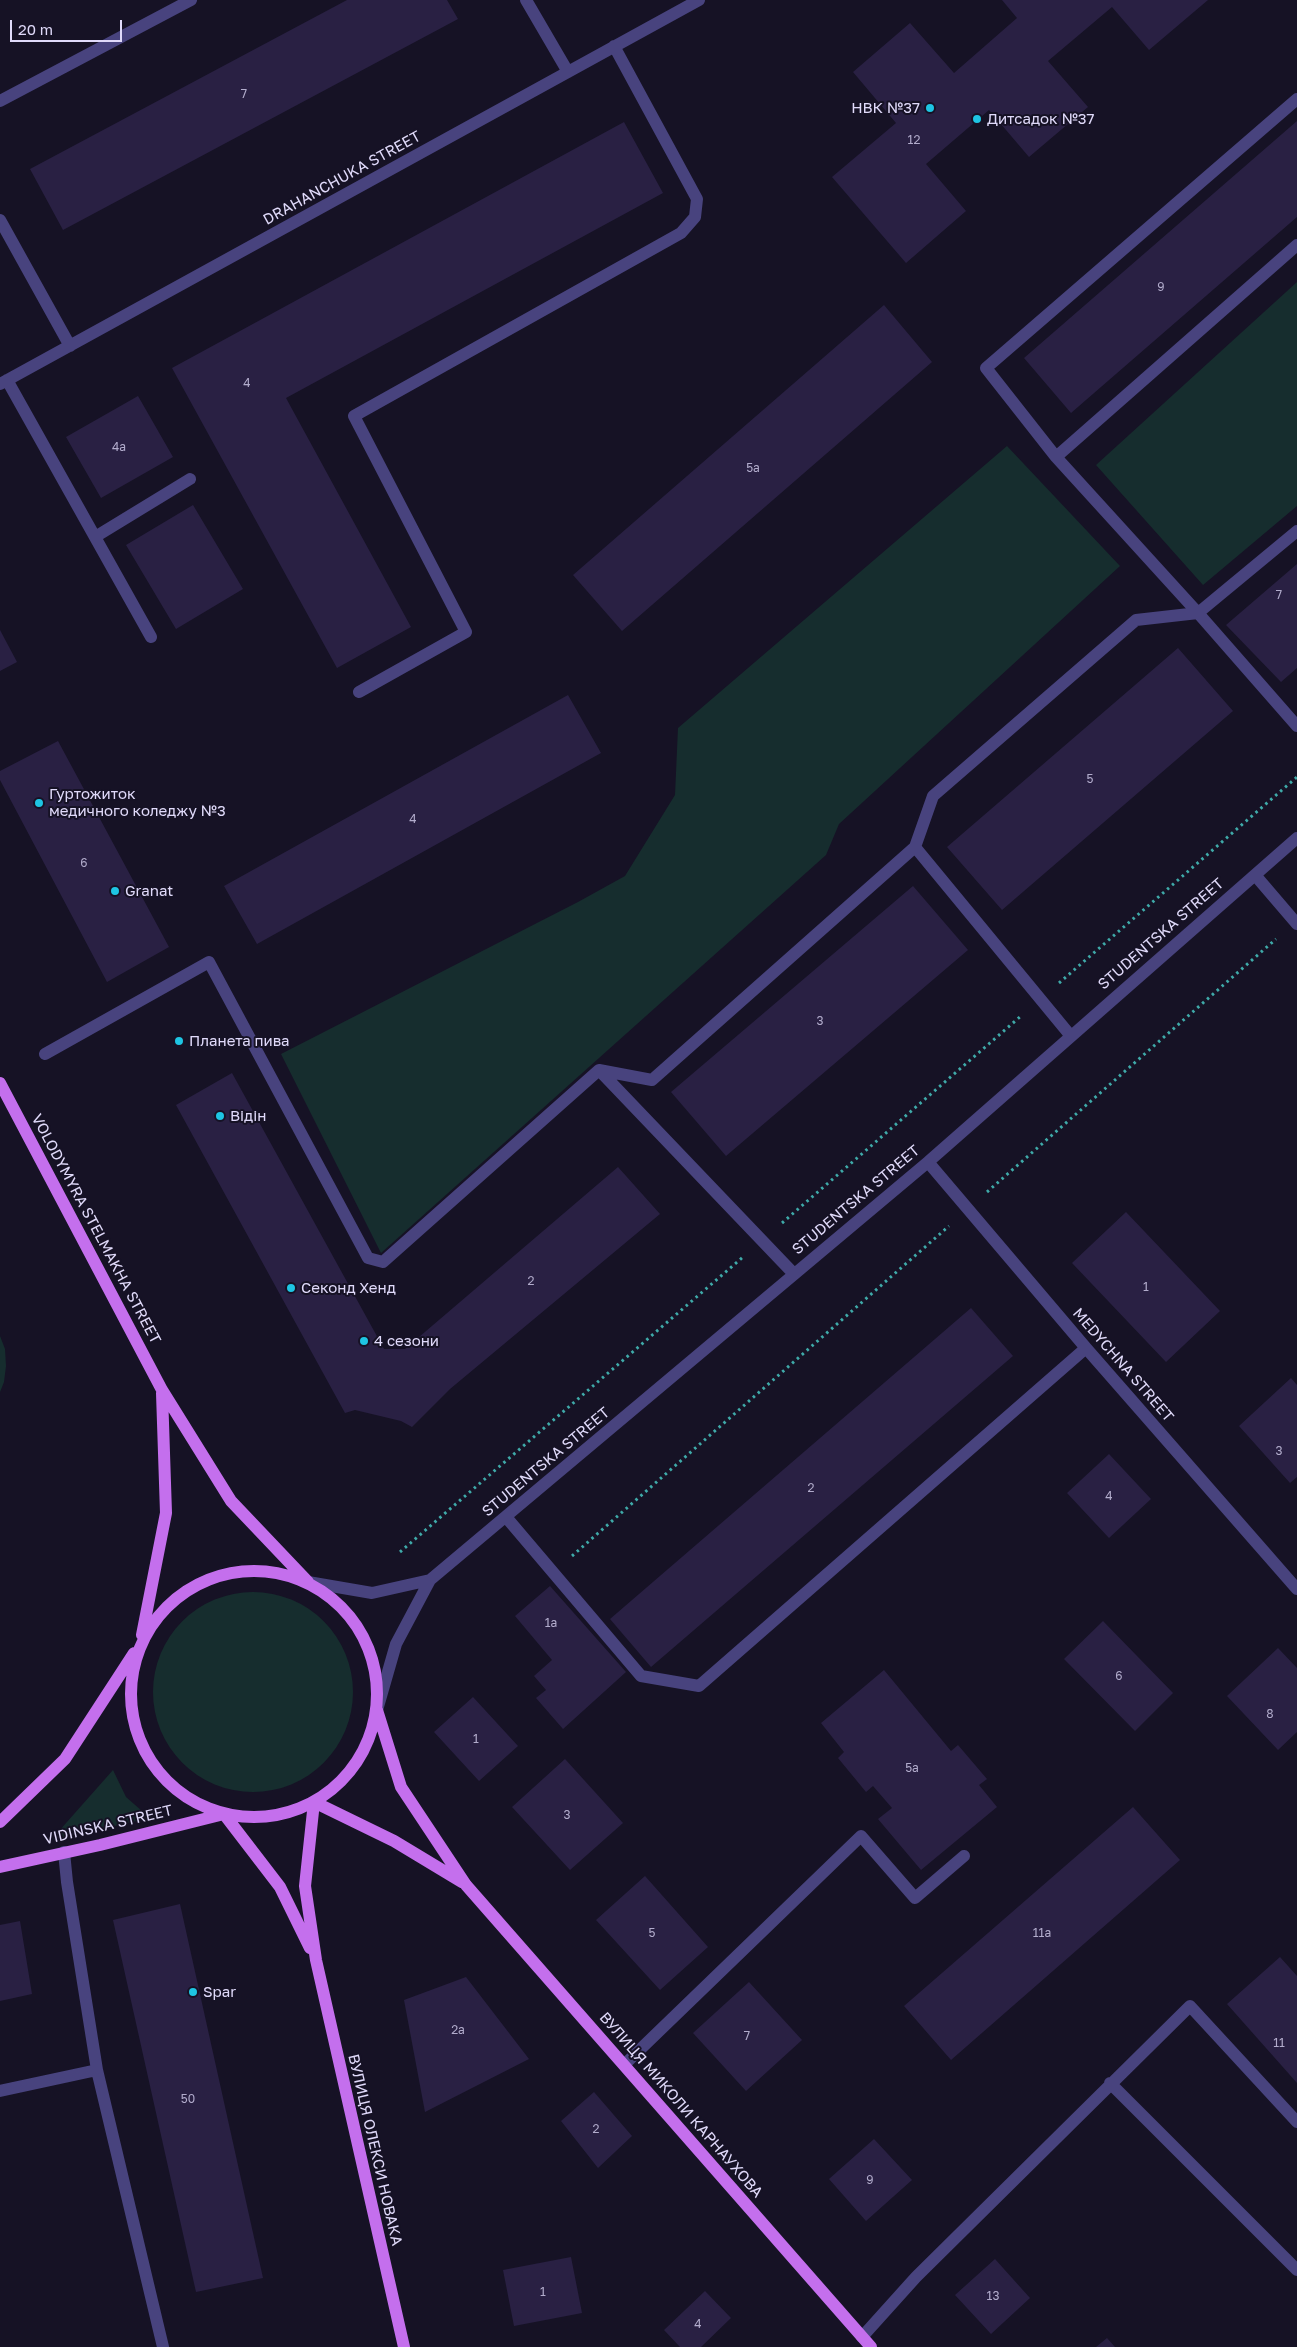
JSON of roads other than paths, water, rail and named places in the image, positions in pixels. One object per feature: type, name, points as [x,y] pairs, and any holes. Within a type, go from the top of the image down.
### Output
[{"type":"main road","name":"VOLODYMYRA STELMAKHA STREET","points":[[0,1082],[162,1390],[231,1501],[308,1582]]},
{"type":"main road","name":"VOLODYMYRA STELMAKHA STREET","points":[[141,1642],[166,1513],[162,1390]]},
{"type":"main road","points":[[0,1822],[65,1759],[141,1642],[163,1609],[194,1585],[231,1572],[270,1571],[308,1582],[334,1599],[358,1629],[369,1650],[377,1680],[377,1710],[370,1738],[356,1764],[337,1786],[314,1802],[285,1814],[254,1818],[224,1814],[190,1800],[162,1777],[142,1747],[131,1713],[131,1676],[141,1642]]},
{"type":"main road","name":"ВУЛИЦЯ МИКОЛИ КАРНАУХОВА","points":[[377,1710],[401,1787],[466,1885],[625,2064],[871,2347]]},
{"type":"main road","name":"ВУЛИЦЯ МИКОЛИ КАРНАУХОВА","points":[[314,1802],[394,1841],[466,1885]]},
{"type":"main road","name":"ВУЛИЦЯ ОЛЕКСИ НОВАКА","points":[[314,1802],[306,1886],[316,1960],[404,2347]]},
{"type":"main road","name":"VIDINSKA STREET","points":[[0,1867],[100,1845],[224,1814]]},
{"type":"main road","name":"ВУЛИЦЯ ОЛЕКСИ НОВАКА","points":[[224,1814],[280,1887],[316,1960]]},
{"type":"street","points":[[0,101],[191,0]]},
{"type":"street","points":[[526,0],[568,72]]},
{"type":"street","name":"DRAHANCHUKA STREET","points":[[4,382],[699,0]]},
{"type":"street","points":[[359,692],[466,632],[354,416],[681,233],[695,217],[697,199],[614,46]]},
{"type":"street","points":[[1297,99],[986,368],[1056,457],[1198,613],[1297,726]]},
{"type":"street","points":[[0,220],[70,346]]},
{"type":"street","points":[[1056,457],[1297,245]]},
{"type":"street","points":[[4,382],[151,637]]},
{"type":"street","points":[[95,537],[190,479]]},
{"type":"street","points":[[599,1070],[652,1080],[915,847],[933,796],[1136,620],[1198,613],[1297,531]]},
{"type":"street","name":"STUDENTSKA STREET","points":[[430,1580],[928,1162],[1070,1035],[1297,838]]},
{"type":"street","points":[[915,847],[1070,1035]]},
{"type":"street","points":[[1255,875],[1296,923]]},
{"type":"street","points":[[45,1054],[209,962],[368,1258],[383,1262],[599,1070]]},
{"type":"street","points":[[599,1070],[794,1274]]},
{"type":"street","name":"MEDYCHNA STREET","points":[[928,1162],[1086,1348],[1297,1589]]},
{"type":"street","points":[[506,1517],[641,1676],[699,1686],[1086,1348]]},
{"type":"street","points":[[308,1582],[372,1593],[430,1580]]},
{"type":"street","points":[[377,1710],[396,1644],[430,1580]]},
{"type":"street","points":[[625,2064],[860,1836],[915,1898],[964,1856]]},
{"type":"street","points":[[64,1852],[67,1882],[97,2070],[163,2347]]},
{"type":"street","points":[[862,2337],[916,2277],[1110,2083],[1190,2006],[1297,2122]]},
{"type":"street","points":[[0,2091],[97,2070]]},
{"type":"street","points":[[1110,2083],[1297,2270]]},
{"type":"place","name":"НВК №37","points":[[930,108]]},
{"type":"place","name":"Дитсадок №37","points":[[977,119]]},
{"type":"place","name":"Гуртожиток медичного коледжу №3","points":[[39,803]]},
{"type":"place","name":"Granat","points":[[115,891]]},
{"type":"place","name":"Планета пива","points":[[179,1041]]},
{"type":"place","name":"Відін","points":[[220,1116]]},
{"type":"place","name":"Секонд Хенд","points":[[291,1288]]},
{"type":"place","name":"4 сезони","points":[[364,1341]]},
{"type":"place","name":"Spar","points":[[193,1992]]}]
